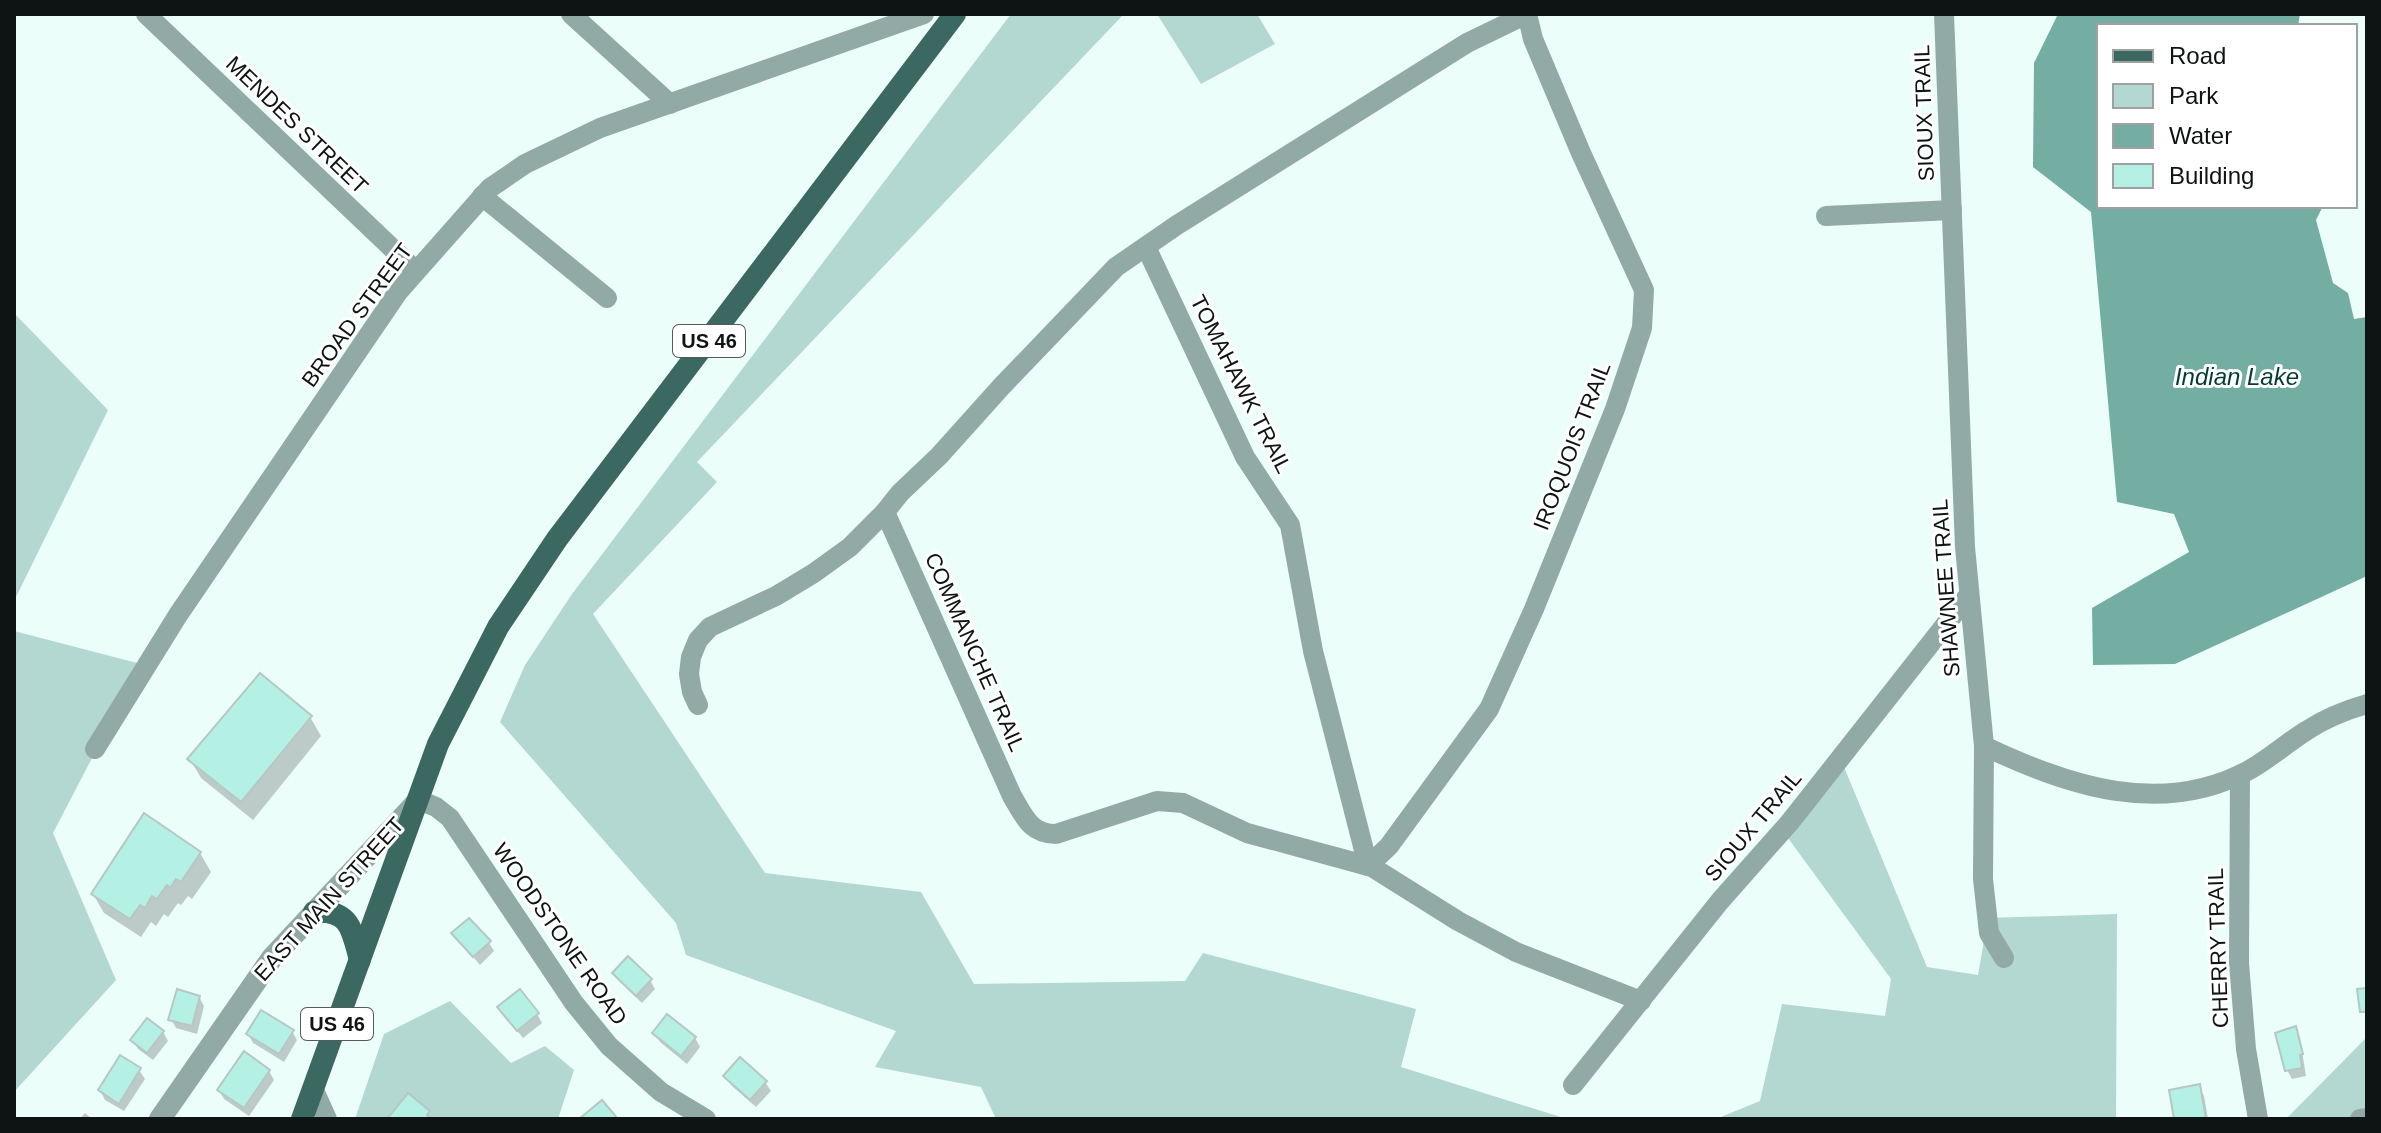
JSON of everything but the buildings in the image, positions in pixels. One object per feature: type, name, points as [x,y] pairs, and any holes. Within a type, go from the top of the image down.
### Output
[{"type":"main road","name":"US 46","points":[[302,1119],[438,744],[498,627],[531,576],[955,14]]},
{"type":"main road","points":[[314,912],[330,911],[351,926],[360,960]]},
{"type":"street","name":"MENDES STREET","points":[[146,14],[415,270]]},
{"type":"street","points":[[571,14],[670,104]]},
{"type":"street","name":"BROAD STREET","points":[[95,749],[178,615],[415,270],[482,196],[525,164],[600,128],[924,14]]},
{"type":"street","points":[[698,705],[689,674],[691,657],[698,640],[710,627],[776,596],[850,547],[1116,267],[1467,43],[1527,14]]},
{"type":"street","name":"IROQUOIS TRAIL","points":[[1368,866],[1389,846],[1489,709],[1534,609],[1615,409],[1642,328],[1644,290],[1581,153],[1533,39],[1527,14]]},
{"type":"street","name":"SIOUX TRAIL","points":[[1944,14],[1952,210]]},
{"type":"street","points":[[482,196],[607,298]]},
{"type":"street","points":[[1826,216],[1952,210]]},
{"type":"street","name":"SHAWNEE TRAIL","points":[[1952,210],[1968,596],[1984,746],[1983,879],[1989,933],[2004,958]]},
{"type":"street","name":"TOMAHAWK TRAIL","points":[[1146,247],[1245,457],[1290,525],[1313,651],[1368,866]]},
{"type":"street","name":"COMMANCHE TRAIL","points":[[885,512],[1012,796],[1031,828],[1039,833],[1056,834],[1157,801],[1174,801],[1247,833],[1368,866]]},
{"type":"street","name":"SIOUX TRAIL","points":[[1573,1085],[1720,901],[1790,822],[1968,596]]},
{"type":"street","points":[[1984,746],[2013,760],[2109,791],[2136,795],[2171,794],[2223,784],[2308,729],[2367,704]]},
{"type":"street","name":"CHERRY TRAIL","points":[[2240,775],[2239,963],[2246,1049],[2258,1119]]},
{"type":"street","name":"EAST MAIN STREET","points":[[160,1119],[272,958],[419,800]]},
{"type":"street","name":"WOODSTONE ROAD","points":[[419,800],[436,807],[450,818],[574,1003],[609,1046],[661,1092],[706,1119]]},
{"type":"street","points":[[1368,866],[1516,952],[1641,1001]]},
{"type":"street","points":[[313,1088],[327,1119]]},
{"type":"street","points":[[2360,1119],[2367,1118]]},
{"type":"green space","points":[[1011,14],[1124,14],[697,462],[717,482],[593,614],[765,873],[921,892],[974,984],[1185,981],[1203,953],[1416,1009],[1401,1067],[1567,1119],[996,1119],[981,1087],[875,1067],[896,1031],[686,955],[676,923],[500,722],[525,665],[572,594]]},
{"type":"green space","points":[[1157,14],[1257,14],[1275,44],[1201,84]]},
{"type":"green space","points":[[14,313],[108,410],[14,601]]},
{"type":"green space","points":[[14,631],[141,664],[53,833],[116,980],[14,1092]]},
{"type":"green space","points":[[1844,767],[1927,967],[1978,975],[1988,918],[2117,914],[2116,1119],[1716,1119],[1760,1101],[1782,1004],[1885,1016],[1891,979],[1788,838]]},
{"type":"green space","points":[[450,1001],[511,1063],[545,1046],[574,1070],[558,1119],[355,1119],[384,1034]]},
{"type":"green space","points":[[2365,1039],[2367,1113],[2361,1119],[2286,1119]]},
{"type":"water","name":"Indian Lake","points":[[2058,14],[2300,14],[2298,24],[2097,24],[2097,208],[2322,208],[2316,220],[2333,283],[2348,293],[2354,319],[2367,317],[2367,576],[2175,664],[2093,665],[2092,608],[2189,552],[2174,514],[2117,502],[2091,212],[2033,167],[2034,63]]}]
